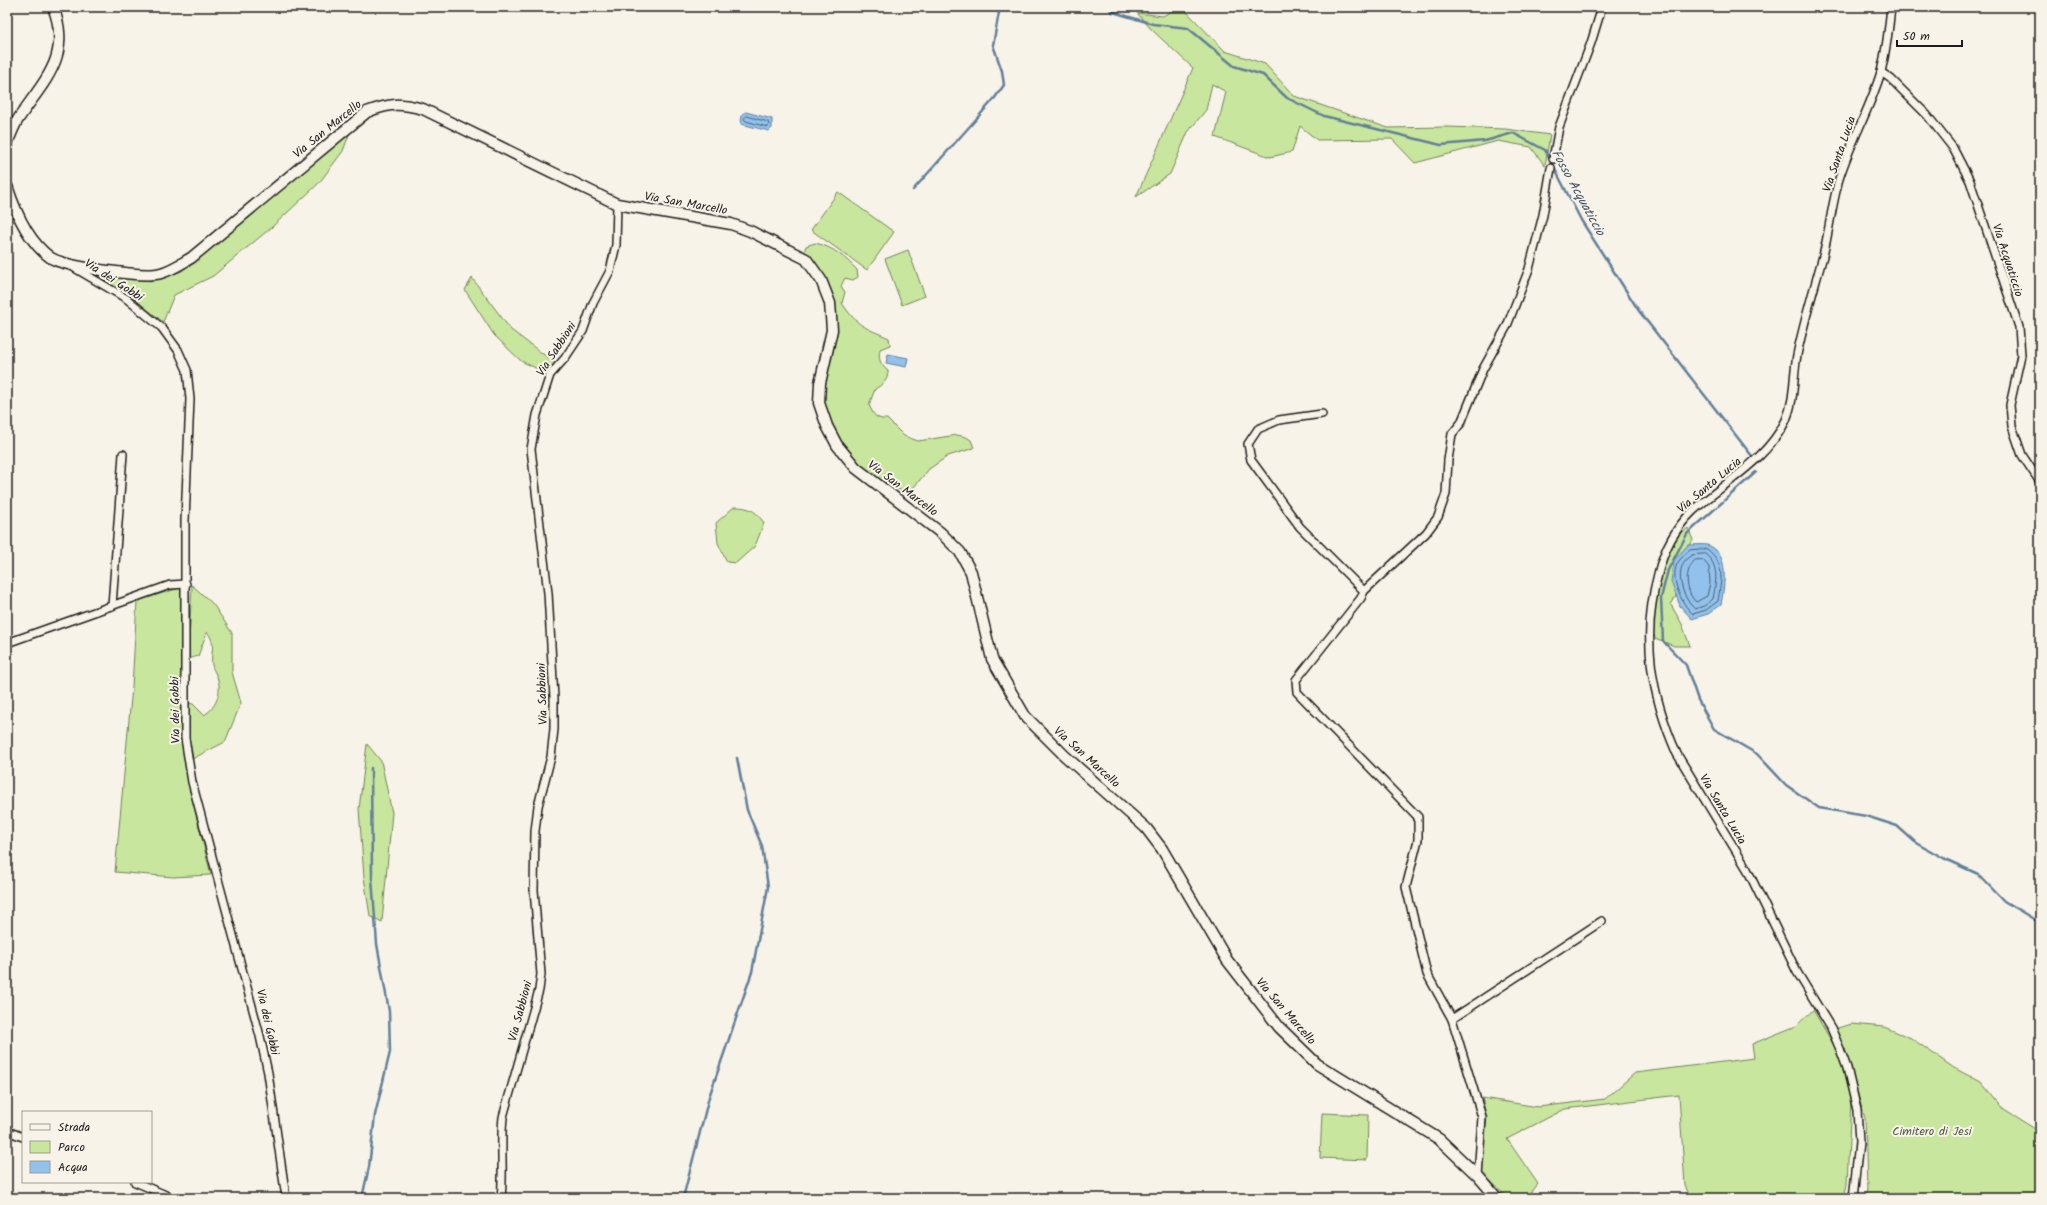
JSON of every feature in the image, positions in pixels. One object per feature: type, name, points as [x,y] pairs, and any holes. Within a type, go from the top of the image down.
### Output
[{"type":"main road","points":[[7,144],[16,122],[48,78],[58,53],[59,32],[53,7]]},
{"type":"main road","name":"Via San Marcello","points":[[7,186],[19,217],[35,244],[51,258],[71,266],[124,273],[160,273],[191,258],[367,112],[386,105],[403,104],[423,109],[617,204],[647,211],[731,224],[768,239],[806,259],[821,280],[830,303],[832,330],[820,383],[819,403],[827,426],[837,445],[856,468],[877,486],[941,533],[960,552],[971,572],[992,659],[1026,716],[1060,752],[1146,828],[1162,849],[1227,960],[1279,1027],[1317,1064],[1439,1139],[1478,1176],[1497,1198]]},
{"type":"street","points":[[1553,159],[1559,127],[1591,43],[1602,7]]},
{"type":"street","name":"Via Santa Lucia","points":[[1853,1198],[1859,1142],[1857,1110],[1847,1068],[1831,1028],[1797,972],[1747,869],[1677,754],[1667,731],[1658,703],[1648,638],[1650,606],[1668,542],[1680,524],[1692,512],[1757,459],[1777,436],[1786,418],[1792,397],[1796,358],[1823,254],[1839,179],[1881,72],[1890,24],[1891,7]]},
{"type":"street","name":"Via Acquaticcio","points":[[1881,72],[1891,79],[1927,115],[1953,148],[1970,181],[2019,327],[2021,355],[2010,405],[2012,426],[2022,455],[2040,482]]},
{"type":"street","points":[[1478,1176],[1482,1117],[1452,1019],[1427,974],[1406,887],[1418,840],[1418,817],[1297,692],[1296,680],[1361,598],[1364,591],[1426,533],[1438,517],[1446,494],[1448,460],[1452,434],[1461,424],[1484,369],[1506,326],[1529,268],[1543,215],[1551,168]]},
{"type":"street","name":"Via Sabbioni","points":[[501,1198],[503,1181],[501,1136],[504,1116],[539,990],[541,974],[534,890],[535,831],[538,806],[551,758],[554,729],[548,593],[531,449],[537,415],[550,374],[565,358],[582,331],[593,303],[610,271],[616,245],[617,204]]},
{"type":"street","name":"Via dei Gobbi","points":[[71,266],[127,298],[162,328],[178,350],[187,370],[190,399],[185,521],[185,738],[192,782],[260,1036],[268,1073],[286,1198]]},
{"type":"street","points":[[1322,414],[1279,420],[1258,429],[1248,444],[1251,460],[1300,527],[1364,591]]},
{"type":"street","points":[[112,606],[123,454]]},
{"type":"street","points":[[7,643],[170,585],[186,584]]},
{"type":"street","points":[[1452,1019],[1602,921]]},
{"type":"street","points":[[7,1131],[22,1137]]},
{"type":"street","points":[[138,1183],[173,1198]]},
{"type":"green space","points":[[1178,7],[1182,7],[1225,51],[1265,64],[1294,96],[1388,128],[1447,127],[1505,129],[1550,135],[1545,166],[1531,147],[1498,141],[1415,163],[1392,139],[1317,140],[1300,126],[1292,152],[1270,157],[1215,137],[1226,92],[1212,84],[1206,110],[1188,132],[1170,174],[1136,197],[1193,68],[1151,29],[1137,13],[1163,16]]},
{"type":"green space","points":[[351,129],[343,151],[319,183],[272,227],[213,276],[174,295],[163,322],[136,300],[89,273],[152,281],[182,271]]},
{"type":"green space","points":[[838,192],[894,232],[867,270],[811,230]]},
{"type":"green space","points":[[815,243],[838,253],[857,270],[858,277],[853,280],[845,278],[841,286],[845,292],[842,303],[857,322],[889,338],[890,345],[880,349],[880,361],[888,371],[888,374],[884,382],[875,389],[869,405],[874,414],[880,418],[887,419],[904,436],[918,441],[957,435],[971,440],[974,448],[948,456],[929,469],[909,493],[879,479],[864,467],[839,439],[830,424],[824,408],[822,385],[835,335],[832,321],[810,260],[804,252],[806,246]]},
{"type":"green space","points":[[908,250],[925,296],[902,305],[885,259]]},
{"type":"green space","points":[[472,278],[511,330],[555,363],[546,373],[521,361],[494,335],[465,290]]},
{"type":"green space","points":[[734,507],[752,510],[764,523],[755,546],[736,563],[727,562],[718,543],[716,523]]},
{"type":"green space","points":[[1688,528],[1693,540],[1684,557],[1677,594],[1671,605],[1682,624],[1690,646],[1674,646],[1655,638],[1651,628],[1659,577],[1675,538]]},
{"type":"green space","points":[[192,585],[213,604],[232,633],[232,672],[241,703],[225,742],[192,759],[187,739],[188,703],[193,704],[204,715],[211,709],[217,700],[219,685],[212,665],[212,640],[207,632],[198,656],[188,659]]},
{"type":"green space","points":[[183,587],[182,743],[189,787],[211,875],[173,877],[115,872],[132,687],[137,601]]},
{"type":"green space","points":[[367,744],[381,761],[392,813],[382,922],[370,916],[364,877],[359,809]]},
{"type":"green space","points":[[1813,1010],[1838,1052],[1851,1100],[1847,1183],[1844,1198],[1691,1198],[1685,1186],[1679,1095],[1565,1109],[1507,1139],[1538,1184],[1527,1198],[1508,1198],[1481,1172],[1487,1118],[1482,1098],[1538,1107],[1605,1099],[1635,1073],[1754,1058],[1752,1044],[1796,1026]]},
{"type":"green space","name":"Cimitero di Jesi","points":[[1852,1024],[1884,1027],[1911,1038],[1954,1068],[1981,1082],[2003,1109],[2040,1132],[2040,1198],[1864,1198],[1867,1190],[1865,1118],[1850,1069],[1834,1029]]},
{"type":"green space","points":[[1322,1113],[1368,1115],[1367,1160],[1320,1158]]},
{"type":"water","points":[[746,112],[772,119],[772,128],[769,131],[741,124],[742,114]]},
{"type":"water","points":[[888,354],[908,358],[906,367],[886,363]]},
{"type":"water","points":[[1688,545],[1707,545],[1715,549],[1723,562],[1724,571],[1721,605],[1708,614],[1692,619],[1680,606],[1671,582],[1674,560]]},
{"type":"waterway","points":[[913,190],[994,99],[1004,85],[1002,71],[993,45],[1000,7]]},
{"type":"waterway","name":"Fosso Acquaticcio","points":[[1108,7],[1113,12],[1153,24],[1188,28],[1234,66],[1263,75],[1287,98],[1324,116],[1441,145],[1485,141],[1513,133],[1545,150],[1581,220],[1639,311],[1752,456]]},
{"type":"waterway","name":"Fosso Acquaticcio","points":[[1756,472],[1687,534],[1668,570],[1661,598],[1663,641],[1686,665],[1698,700],[1714,729],[1757,754],[1786,785],[1819,808],[1866,816],[1897,826],[1915,842],[1947,860],[1978,874],[2004,901],[2040,923]]},
{"type":"waterway","points":[[683,1198],[709,1097],[752,972],[768,887],[762,846],[747,810],[737,758]]},
{"type":"waterway","points":[[362,1198],[369,1167],[375,1115],[390,1052],[389,1011],[377,944],[372,878],[371,768]]}]
